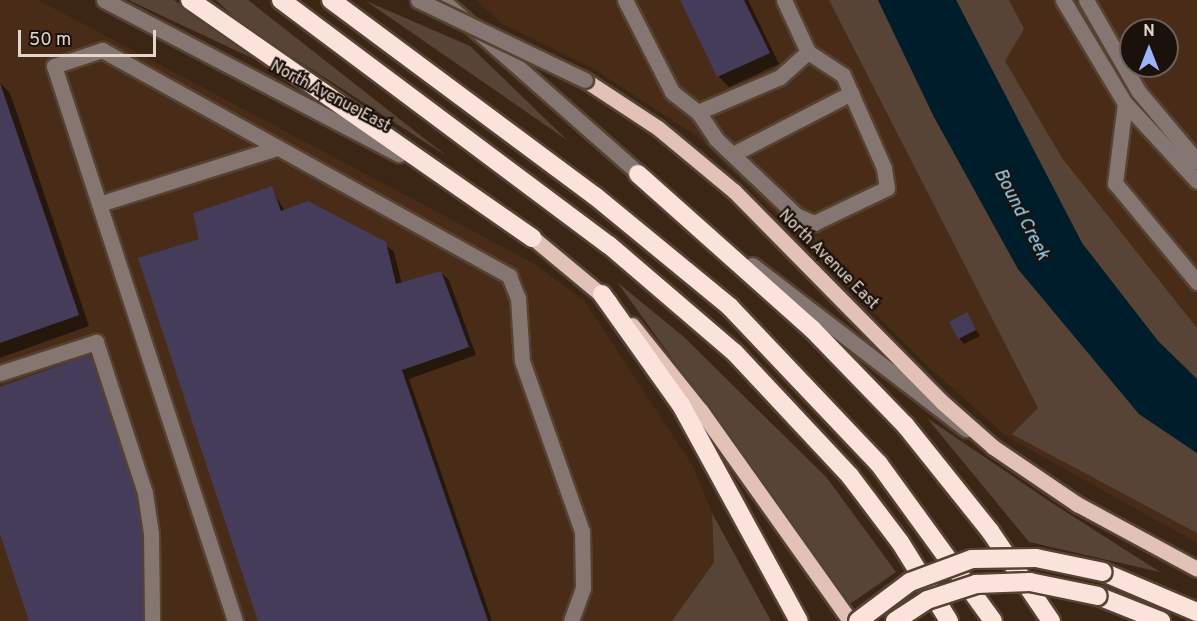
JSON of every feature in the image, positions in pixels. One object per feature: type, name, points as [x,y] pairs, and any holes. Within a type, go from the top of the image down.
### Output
[{"type":"highway","points":[[190,0],[533,238]]},
{"type":"highway","points":[[281,0],[609,245],[735,353],[850,476],[949,621]]},
{"type":"highway","points":[[331,0],[595,196],[730,307],[879,464],[993,621]]},
{"type":"highway","points":[[638,174],[812,329],[898,417],[990,531],[1051,621]]},
{"type":"highway","points":[[602,294],[681,405],[799,621]]},
{"type":"highway","points":[[858,621],[910,582],[972,559],[1036,558],[1103,572],[1197,612]]},
{"type":"highway","points":[[895,621],[927,600],[976,584],[1030,582],[1098,596],[1161,621]]},
{"type":"main road","name":"North Avenue East","points":[[585,80],[658,128],[726,184],[993,447],[1077,504],[1197,569]]},
{"type":"main road","points":[[533,238],[602,294],[696,404],[850,621]]},
{"type":"street","name":"North Avenue East","points":[[104,0],[369,137],[533,238]]},
{"type":"street","name":"North Avenue East","points":[[418,0],[585,80]]},
{"type":"street","points":[[442,0],[638,174],[902,385],[993,447]]},
{"type":"street","points":[[625,0],[672,92],[698,112],[796,215],[814,223],[886,188],[885,168],[851,93],[835,66],[808,52],[784,0]]},
{"type":"street","points":[[1063,0],[1125,103],[1197,181]]},
{"type":"street","points":[[1086,0],[1139,92],[1197,161]]},
{"type":"street","points":[[235,621],[54,66],[102,51],[509,276],[518,298],[522,361],[582,531],[583,588],[571,621]]},
{"type":"street","points":[[698,112],[780,77],[808,52]]},
{"type":"street","points":[[735,153],[851,93]]},
{"type":"street","points":[[1125,103],[1115,183],[1197,282]]},
{"type":"street","points":[[99,204],[277,148]]},
{"type":"street","points":[[0,373],[96,342],[145,493],[151,533],[152,621]]},
{"type":"shaded area","points":[[0,0],[38,0],[531,262],[584,300],[694,468],[712,513],[714,562],[672,621],[0,621]]},
{"type":"shaded area","points":[[129,0],[174,0],[252,58],[139,5]]},
{"type":"shaded area","points":[[216,0],[248,0],[448,157],[243,25]]},
{"type":"shaded area","points":[[476,0],[1197,0],[1197,543],[1006,436],[929,367],[698,137],[594,69],[501,23]]},
{"type":"shaded area","points":[[829,0],[878,0],[933,115],[1018,269],[1139,414],[1197,453],[1197,533],[1012,434],[1038,408]]},
{"type":"shaded area","points":[[956,0],[1009,0],[1024,29],[1005,61],[1062,158],[1197,328],[1197,379],[1158,341],[1082,243]]},
{"type":"shaded area","points":[[366,1],[470,46],[567,140]]},
{"type":"shaded area","points":[[617,282],[684,337],[827,478],[896,572],[850,604]]},
{"type":"shaded area","points":[[927,418],[1055,505],[1160,572],[1029,542]]},
{"type":"shaded area","points":[[712,513],[771,621],[672,621],[714,562]]},
{"type":"water","name":"Bound Creek","points":[[878,0],[956,0],[1082,243],[1158,341],[1197,379],[1197,453],[1139,414],[1018,269],[933,115]]},
{"type":"building","points":[[680,0],[744,0],[770,53],[717,77]]},
{"type":"building","points":[[0,83],[79,315],[0,343]]},
{"type":"building","points":[[272,186],[281,211],[308,201],[386,242],[396,284],[441,271],[469,347],[402,370],[488,621],[258,621],[138,258],[199,239],[193,213]]},
{"type":"building","points":[[967,312],[976,330],[958,339],[949,322]]},
{"type":"building","points":[[91,354],[145,514],[146,621],[29,621],[0,534],[0,387]]}]
